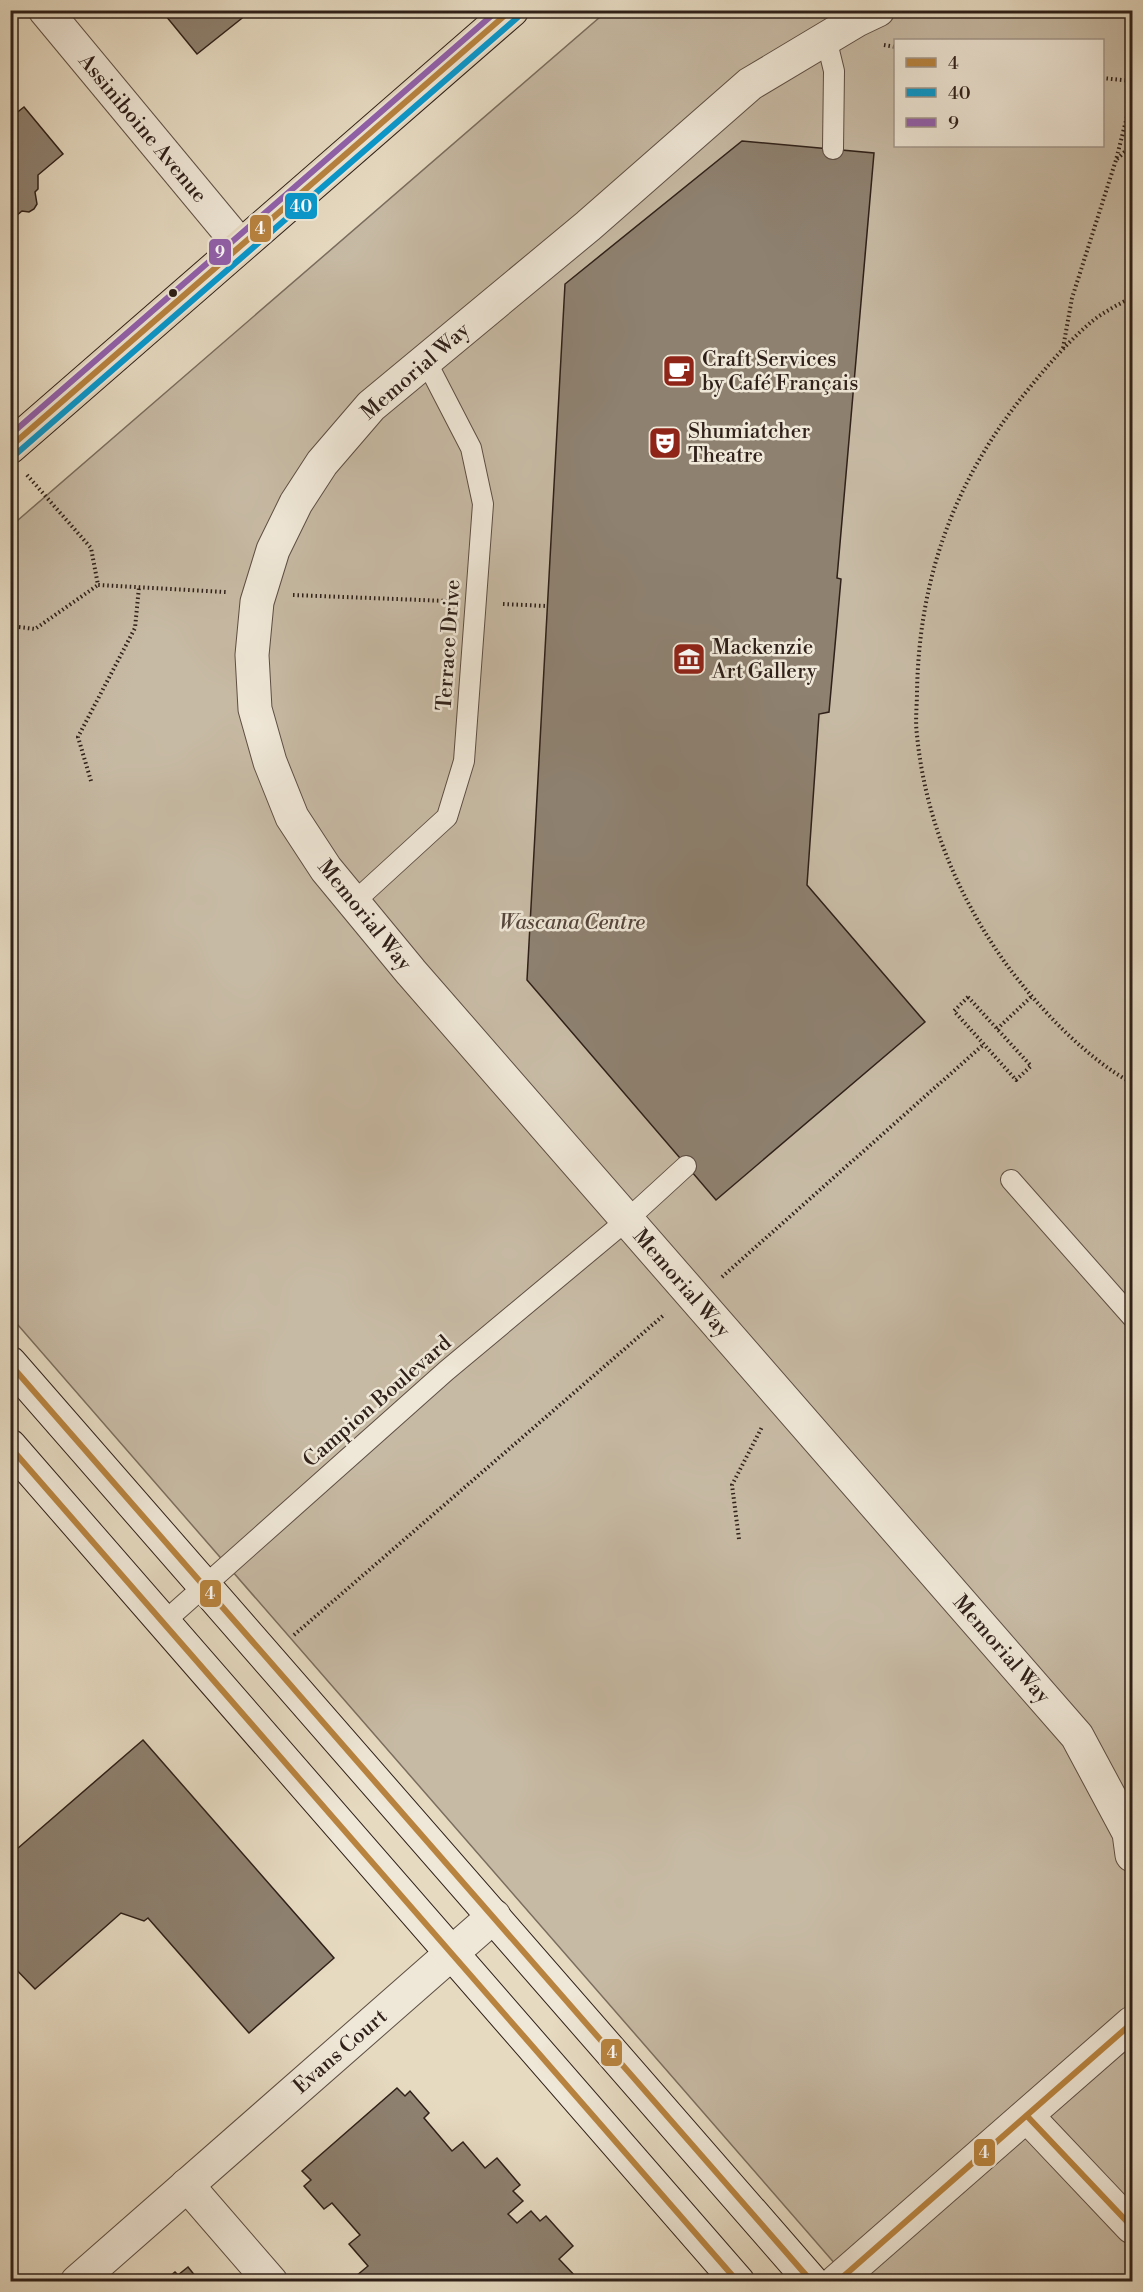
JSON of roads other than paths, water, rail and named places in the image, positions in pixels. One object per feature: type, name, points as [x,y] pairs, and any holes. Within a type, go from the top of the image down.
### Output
[{"type":"main road","points":[[10,447],[512,10]]},
{"type":"street","name":"Assiniboine Avenue","points":[[45,10],[240,245]]},
{"type":"street","name":"Memorial Way","points":[[878,10],[857,20],[750,84],[588,226],[371,406],[322,463],[296,503],[273,549],[257,602],[252,655],[255,709],[270,762],[292,817],[326,869],[627,1220],[685,1310],[1077,1736],[1129,1833],[1132,1855]]},
{"type":"street","points":[[10,1363],[812,2282]]},
{"type":"street","points":[[10,1446],[738,2282]]},
{"type":"street","points":[[1077,1736],[1132,1787]]},
{"type":"street","name":"Evans Court","points":[[77,2282],[494,1916]]},
{"type":"street","points":[[836,2282],[1132,2023]]},
{"type":"street","points":[[1027,2116],[1132,2226]]},
{"type":"street","points":[[186,2185],[271,2282]]},
{"type":"lane","points":[[826,38],[834,71],[833,149]]},
{"type":"lane","name":"Terrace Drive","points":[[353,903],[447,817],[464,761],[483,504],[471,448],[425,359]]},
{"type":"lane","name":"Campion Boulevard","points":[[164,1622],[446,1371],[627,1220],[686,1166]]},
{"type":"lane","points":[[1011,1180],[1132,1317]]},
{"type":"place","name":"Craft Services by Café Français","points":[[679,371]]},
{"type":"place","name":"Shumiatcher Theatre","points":[[665,443]]},
{"type":"place","name":"Mackenzie Art Gallery","points":[[689,659]]},
{"type":"park label","name":"Wascana Centre","points":[[572,922]]}]
